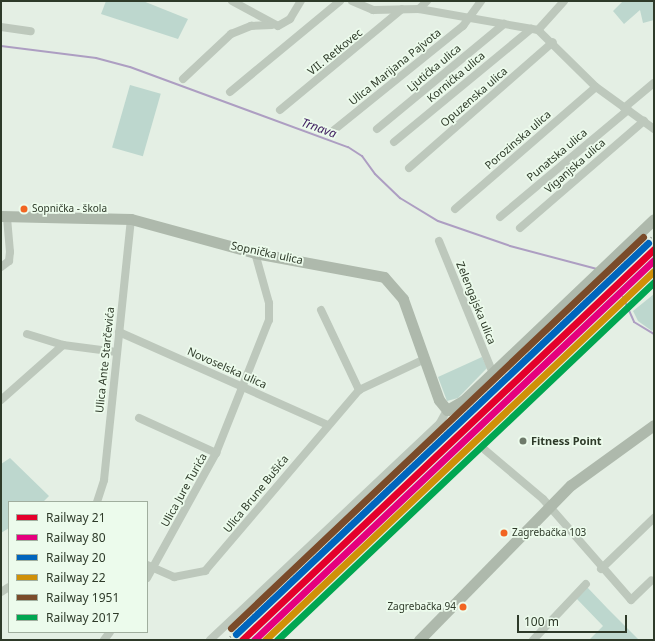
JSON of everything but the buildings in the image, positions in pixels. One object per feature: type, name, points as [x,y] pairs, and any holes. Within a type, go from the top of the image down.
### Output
[{"type":"street","points":[[232,1],[272,25]]},
{"type":"street","points":[[183,79],[231,34],[251,26],[284,25],[301,1]]},
{"type":"street","points":[[230,92],[340,1]]},
{"type":"street","points":[[352,1],[362,3],[373,10],[419,9],[467,19],[535,29],[553,42],[596,87],[654,129]]},
{"type":"street","points":[[419,9],[427,1]]},
{"type":"street","points":[[467,19],[482,1]]},
{"type":"street","points":[[535,29],[564,1]]},
{"type":"street","name":"VII. Retkovec","points":[[280,110],[402,9]]},
{"type":"street","name":"Ulica Marijana Pajvota","points":[[334,130],[467,19]]},
{"type":"street","name":"Ljutićka ulica","points":[[378,129],[504,24]]},
{"type":"street","points":[[1,27],[31,32]]},
{"type":"street","name":"Kornićka ulica","points":[[394,142],[535,29]]},
{"type":"street","name":"Opuzenska ulica","points":[[409,168],[553,42]]},
{"type":"street","points":[[626,109],[654,83]]},
{"type":"street","name":"Porozinska ulica","points":[[455,209],[596,87]]},
{"type":"street","name":"Punatska ulica","points":[[500,217],[626,109]]},
{"type":"street","name":"Viganjska ulica","points":[[520,228],[644,121]]},
{"type":"street","points":[[1,267],[9,261],[10,252],[4,216]]},
{"type":"street","name":"Sopnička ulica","points":[[4,216],[132,219],[255,252],[384,277],[404,300],[439,400],[447,410]]},
{"type":"street","name":"Ulica Ante Starčevića","points":[[97,501],[104,480],[132,219]]},
{"type":"street","points":[[210,640],[440,423],[447,410],[457,407],[654,219]]},
{"type":"street","name":"Zelengajska ulica","points":[[439,241],[493,373]]},
{"type":"street","name":"Ulica Jure Turića","points":[[150,567],[216,453],[244,386],[269,320],[269,303],[255,252]]},
{"type":"street","points":[[321,310],[359,390]]},
{"type":"street","name":"Novoselska ulica","points":[[119,332],[244,386],[326,424]]},
{"type":"street","points":[[27,334],[63,345],[117,352]]},
{"type":"street","points":[[1,400],[63,345]]},
{"type":"street","name":"Ulica Brune Bušića","points":[[150,567],[174,577],[205,571],[326,424],[359,390],[425,359]]},
{"type":"street","name":"Ulica Jure Turića","points":[[139,418],[216,453]]},
{"type":"street","points":[[419,640],[549,506],[595,466],[654,425]]},
{"type":"street","points":[[485,450],[549,506],[601,569],[631,600],[651,581]]},
{"type":"street","points":[[601,569],[654,518]]},
{"type":"street","points":[[533,640],[586,584]]},
{"type":"shaded area","points":[[106,1],[143,1],[188,19],[178,39],[101,14]]},
{"type":"shaded area","points":[[623,1],[654,1],[654,20],[643,23],[640,10],[624,24],[613,11]]},
{"type":"shaded area","points":[[130,85],[161,94],[143,156],[112,147]]},
{"type":"shaded area","points":[[654,294],[654,328],[652,331],[638,321],[633,311]]},
{"type":"shaded area","points":[[482,357],[487,368],[458,398],[447,401],[438,377]]},
{"type":"shaded area","points":[[10,458],[49,496],[44,501],[8,501],[8,529],[1,533],[1,464]]},
{"type":"shaded area","points":[[587,587],[639,640],[589,640],[603,626],[576,598]]},
{"type":"waterway","name":"Trnava","points":[[1,46],[96,58],[130,67],[348,147],[362,156],[375,174],[400,198],[438,221],[510,246],[597,269]]},
{"type":"waterway","name":"Trnava","points":[[623,297],[634,322],[654,334]]},
{"type":"railway","points":[[227,640],[654,235]]},
{"type":"rail line","name":"1951","points":[[231,628],[643,237]]},
{"type":"rail line","name":"20","points":[[236,634],[648,243]]},
{"type":"rail line","name":"21","points":[[242,640],[654,249]]},
{"type":"rail line","name":"80","points":[[254,640],[654,260]]},
{"type":"rail line","name":"22","points":[[265,640],[654,271]]},
{"type":"rail line","name":"2017","points":[[277,640],[654,282]]},
{"type":"place","name":"Sopnička - škola","points":[[24,209]]},
{"type":"place","name":"Fitness Point","points":[[523,441]]},
{"type":"place","name":"Zagrebačka 103","points":[[504,533]]},
{"type":"place","name":"Zagrebačka 94","points":[[463,607]]}]
